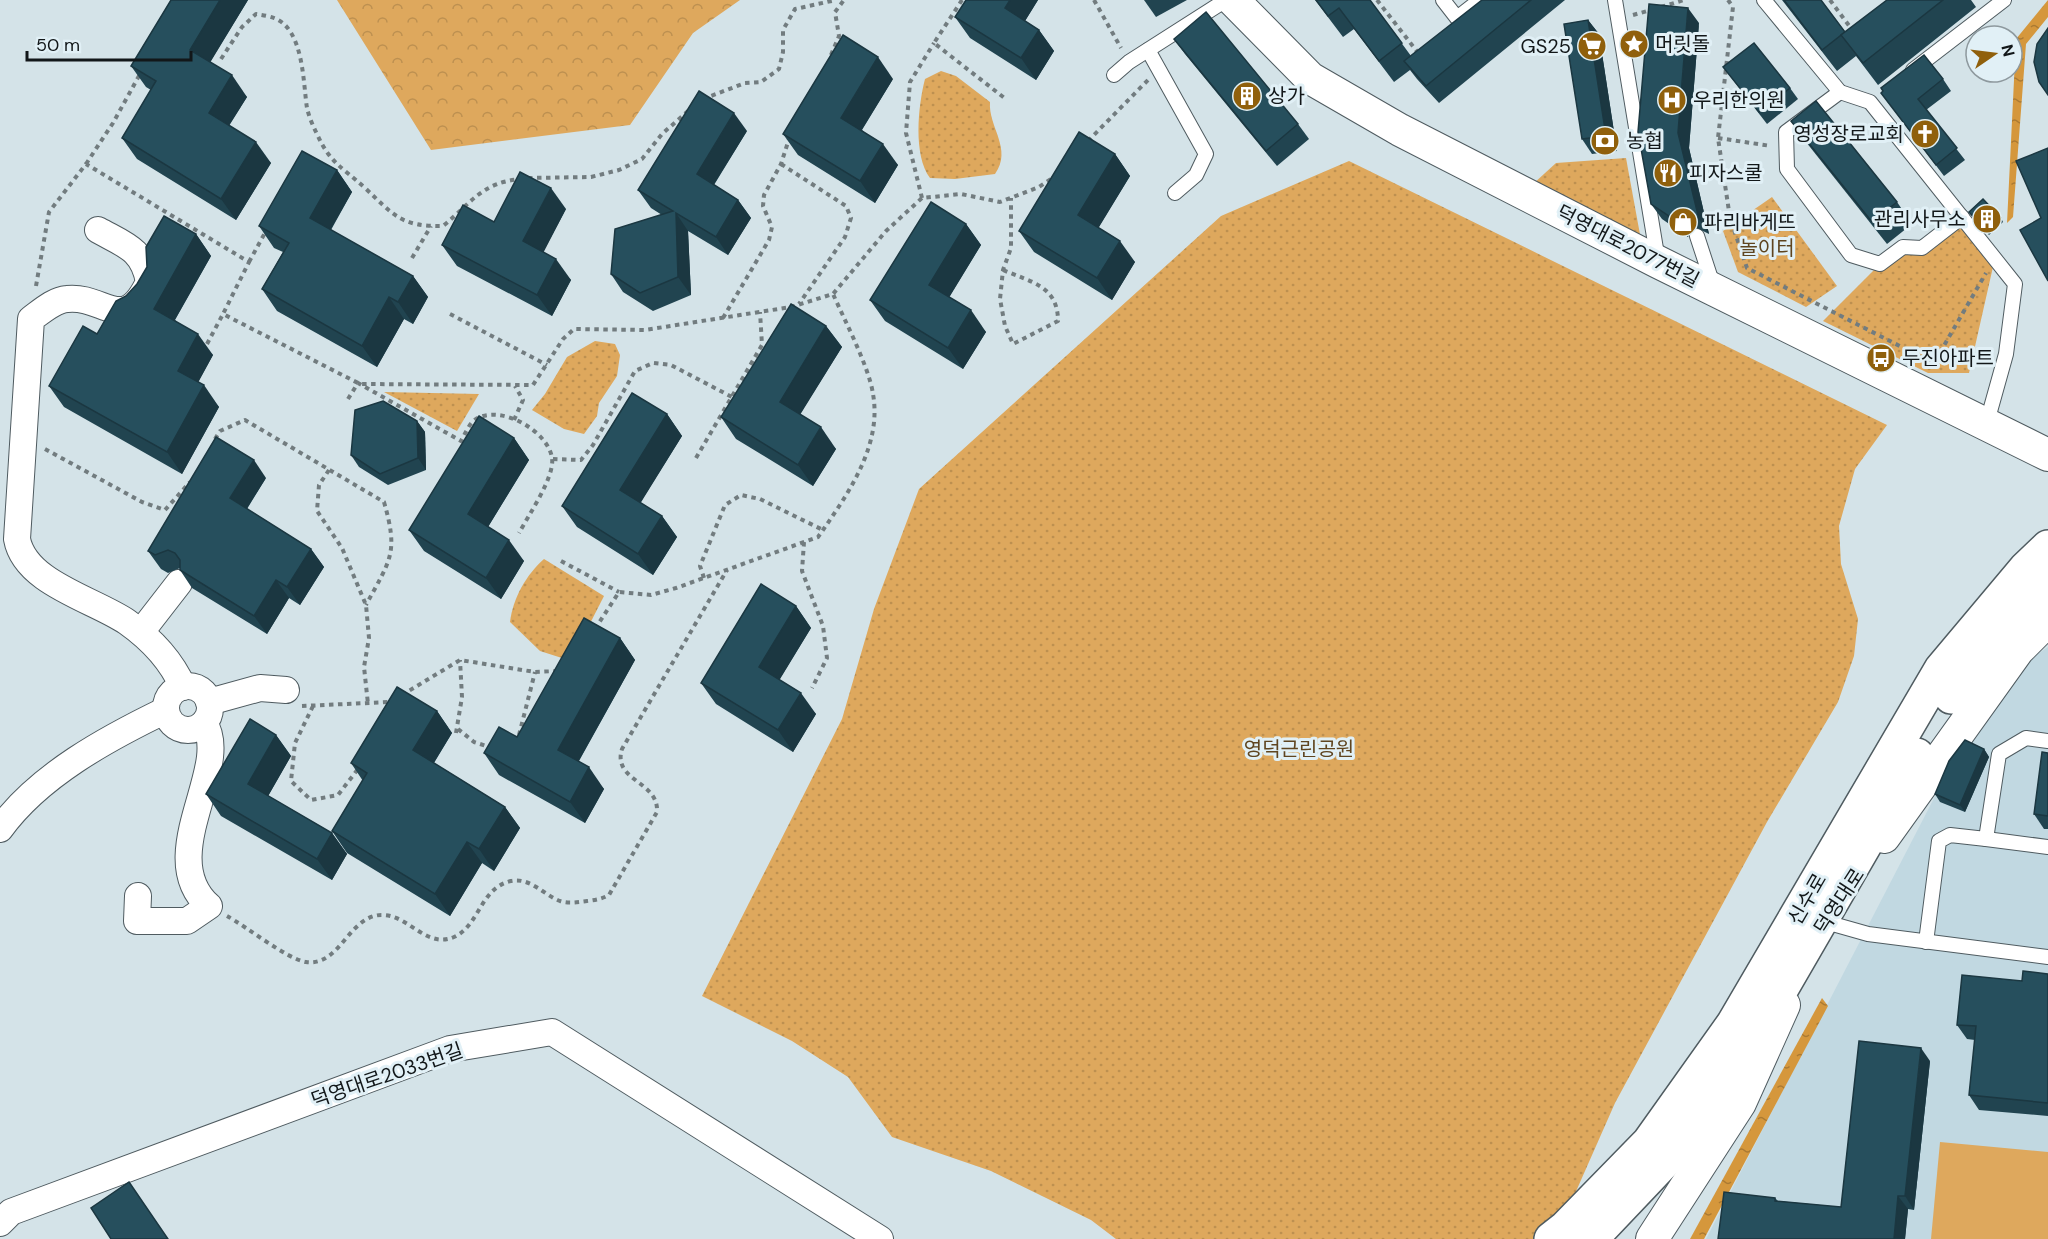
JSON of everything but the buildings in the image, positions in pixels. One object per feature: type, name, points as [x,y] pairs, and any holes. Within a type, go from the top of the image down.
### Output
[{"type":"main road","name":"신수로","points":[[1551,1239],[1565,1228],[1649,1142],[1733,1024],[1941,669],[2025,568],[2048,547]]},
{"type":"main road","name":"신수로","points":[[1592,1239],[1687,1138],[1771,1007],[1959,683],[2048,581]]},
{"type":"street","name":"덕영대로2077번길","points":[[1233,0],[1310,78],[1400,130],[1658,262],[2048,454]]},
{"type":"street","points":[[98,230],[138,252],[146,266],[149,282],[132,307],[121,311],[111,311],[73,299],[64,299],[31,319],[16,532],[21,555],[41,575],[105,609],[141,632],[170,662],[183,687]]},
{"type":"street","points":[[141,632],[179,583]]},
{"type":"street","name":"덕영대로","points":[[1652,1239],[1740,1103],[1822,921],[2018,650],[2048,620]]},
{"type":"street","points":[[138,896],[137,921],[188,921],[209,906],[194,891],[189,870],[194,826],[211,747],[207,713],[202,691],[190,686],[183,687],[168,698],[166,710],[172,723],[184,730],[198,728],[207,713],[260,688],[286,690]]},
{"type":"street","points":[[2,824],[52,777],[86,753],[122,731],[166,710]]},
{"type":"street","name":"덕영대로2033번길","points":[[4,1213],[450,1049],[552,1032],[880,1239]]},
{"type":"lane","points":[[1114,75],[1129,62],[1226,0]]},
{"type":"lane","points":[[1443,0],[1457,18],[1480,0]]},
{"type":"lane","points":[[1615,0],[1658,262]]},
{"type":"lane","points":[[1899,81],[2004,0]]},
{"type":"lane","points":[[1770,2],[1840,92],[1875,99],[1962,217],[2015,284],[2006,354],[1987,422]]},
{"type":"lane","points":[[1148,50],[1206,153],[1196,175],[1175,193]]},
{"type":"lane","points":[[1840,92],[1786,132],[1787,169],[1851,255],[1880,264],[1903,248],[1922,248],[1962,217]]},
{"type":"lane","points":[[1697,236],[1703,260],[1715,290]]},
{"type":"lane","points":[[1986,839],[1999,753],[2026,738],[2048,741]]},
{"type":"lane","points":[[1926,942],[1939,840],[1950,836],[2048,847]]},
{"type":"lane","points":[[1822,921],[1868,934],[2048,957]]},
{"type":"path","points":[[700,100],[745,83],[761,82],[779,69],[783,52],[783,30],[795,9],[836,0]]},
{"type":"path","points":[[829,61],[839,36],[835,12],[844,0]]},
{"type":"path","points":[[922,198],[906,133],[910,82],[962,0]]},
{"type":"path","points":[[1094,0],[1129,62]]},
{"type":"path","points":[[1377,0],[1424,60]]},
{"type":"path","points":[[1626,17],[1684,0]]},
{"type":"path","points":[[1728,0],[1733,7],[1718,138],[1730,218],[1747,268],[1934,363]]},
{"type":"path","points":[[1830,0],[1855,34]]},
{"type":"path","points":[[221,59],[242,27],[256,14],[275,18],[285,25],[298,48],[304,72],[308,109],[331,161],[364,188],[387,211],[413,224],[431,226],[443,226],[475,195],[507,180],[591,177],[619,170],[642,159],[662,134],[693,106]]},
{"type":"path","points":[[934,43],[1007,100]]},
{"type":"path","points":[[1087,142],[1159,70]]},
{"type":"path","points":[[31,319],[46,219],[113,123],[141,72]]},
{"type":"path","points":[[722,319],[769,240],[772,227],[763,206],[764,195],[781,164],[792,131]]},
{"type":"path","points":[[1718,138],[1786,149]]},
{"type":"path","points":[[86,164],[249,262]]},
{"type":"path","points":[[781,164],[846,206],[851,218],[845,237],[799,305]]},
{"type":"path","points":[[358,383],[533,385],[563,339],[574,329],[645,330],[799,305],[833,294],[886,231],[922,198],[961,194],[1000,202],[1039,187],[1056,176]]},
{"type":"path","points":[[1003,270],[1048,291],[1058,304],[1058,321],[1013,344],[1005,326],[1000,299],[1003,270],[1011,248],[1011,198]]},
{"type":"path","points":[[412,258],[431,226]]},
{"type":"path","points":[[207,344],[268,228]]},
{"type":"path","points":[[1930,372],[1995,258]]},
{"type":"path","points":[[561,561],[619,592],[651,595],[818,537],[864,465],[873,426],[873,393],[833,294]]},
{"type":"path","points":[[696,458],[762,345],[760,312]]},
{"type":"path","points":[[223,314],[358,383],[461,441],[475,419],[489,414],[524,422],[544,437],[553,459],[549,478],[519,533]]},
{"type":"path","points":[[450,314],[547,365]]},
{"type":"path","points":[[553,459],[581,460],[635,371],[653,363],[671,365],[732,397]]},
{"type":"path","points":[[348,399],[358,383]]},
{"type":"path","points":[[514,420],[523,400],[515,386]]},
{"type":"path","points":[[209,449],[220,431],[245,420],[384,502],[392,529],[391,558],[366,605]]},
{"type":"path","points":[[23,439],[142,502],[165,510],[193,476]]},
{"type":"path","points":[[329,470],[319,485],[317,511],[342,548],[366,605],[369,638],[364,667],[368,704]]},
{"type":"path","points":[[704,578],[700,566],[725,505],[741,495],[760,499],[823,530]]},
{"type":"path","points":[[804,542],[802,571],[823,626],[827,658],[812,688]]},
{"type":"path","points":[[209,906],[296,959],[314,962],[328,956],[357,926],[381,914],[395,918],[432,939],[443,940],[457,936],[472,921],[489,894],[510,881],[524,881],[558,900],[569,903],[604,898],[613,890],[657,812],[658,805],[650,791],[624,772],[620,761],[622,749],[727,570]]},
{"type":"path","points":[[593,632],[619,592]]},
{"type":"path","points":[[460,660],[462,697],[457,731],[474,742],[499,750]]},
{"type":"path","points":[[286,690],[298,706],[388,704],[460,660],[535,672],[561,671]]},
{"type":"path","points":[[516,741],[526,714],[535,672]]},
{"type":"path","points":[[386,712],[388,704]]},
{"type":"path","points":[[312,705],[295,743],[291,781],[311,800],[338,795],[359,768]]},
{"type":"shaded area","points":[[2048,647],[2048,1239],[1706,1239],[1976,717],[2021,665]]},
{"type":"green space","points":[[337,0],[740,0],[693,33],[630,125],[431,150]]},
{"type":"green space","points":[[941,71],[956,76],[990,102],[992,120],[1002,156],[995,174],[955,179],[930,178],[921,157],[919,116],[925,79]]},
{"type":"green space","points":[[1626,158],[1641,240],[1533,184],[1556,163]]},
{"type":"green space","name":"영덕근린공원","points":[[1349,161],[1887,425],[1855,469],[1839,526],[1841,564],[1858,619],[1854,656],[1838,702],[1767,822],[1615,1103],[1555,1239],[1116,1239],[1091,1220],[991,1171],[892,1137],[848,1077],[792,1041],[702,996],[842,719],[874,609],[919,489],[1221,216]]},
{"type":"green space","name":"놀이터","points":[[1772,197],[1837,286],[1806,307],[1738,272],[1723,231]]},
{"type":"green space","points":[[1962,217],[1995,258],[1969,373],[1928,373],[1823,321],[1880,264],[1903,247],[1922,248]]},
{"type":"green space","points":[[595,341],[615,344],[620,355],[617,376],[599,403],[597,416],[584,434],[564,429],[532,410],[545,394],[567,357]]},
{"type":"green space","points":[[384,392],[479,394],[457,431]]},
{"type":"green space","points":[[544,559],[604,596],[577,649],[565,659],[540,651],[510,622],[521,588]]},
{"type":"green space","points":[[1940,1142],[2048,1152],[2048,1239],[1931,1239]]},
{"type":"water","points":[[2048,0],[2048,17],[2026,44],[2024,71],[2024,29]]},
{"type":"water","points":[[2014,84],[2023,84],[2013,217],[2007,223]]},
{"type":"water","points":[[1822,998],[1828,1006],[1704,1239],[1690,1239]]},
{"type":"place","name":"머릿돌","points":[[1634,44]]},
{"type":"place","name":"GS25","points":[[1592,46]]},
{"type":"place","name":"상가","points":[[1247,96]]},
{"type":"place","name":"우리한의원","points":[[1672,100]]},
{"type":"place","name":"영성장로교회","points":[[1925,134]]},
{"type":"place","name":"농협","points":[[1605,141]]},
{"type":"place","name":"피자스쿨","points":[[1668,173]]},
{"type":"place","name":"관리사무소","points":[[1987,219]]},
{"type":"place","name":"파리바게뜨","points":[[1683,222]]},
{"type":"place","name":"두진아파트","points":[[1881,358]]}]
